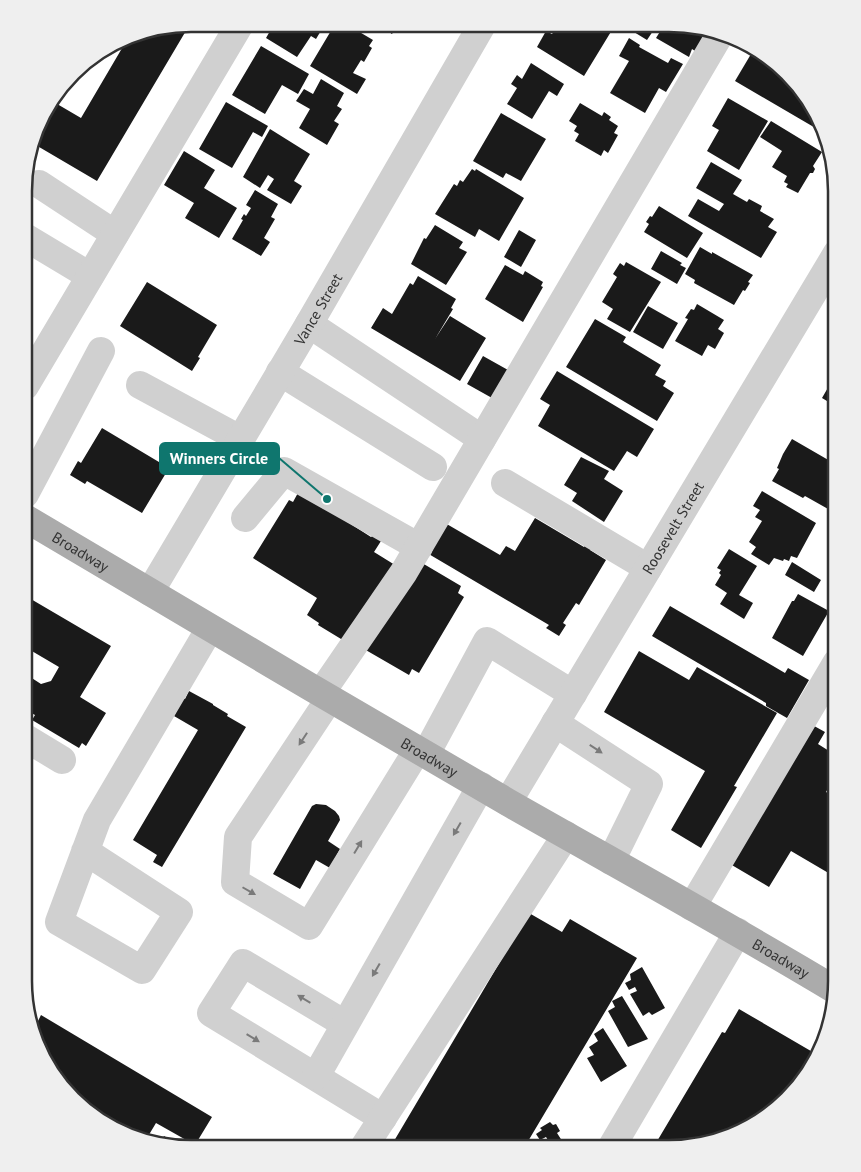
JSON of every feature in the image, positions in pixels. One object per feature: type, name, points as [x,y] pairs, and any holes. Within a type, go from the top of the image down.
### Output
[{"type":"main road","name":"Broadway","points":[[33,523],[325,696],[692,908],[738,932],[828,986]]},
{"type":"street","points":[[33,372],[235,33]]},
{"type":"street","name":"Vance Street","points":[[150,592],[309,324],[477,33]]},
{"type":"street","points":[[572,694],[487,641],[422,752],[309,926],[235,882],[238,837],[404,572],[717,40]]},
{"type":"street","points":[[39,184],[115,234]]},
{"type":"street","points":[[33,242],[90,276]]},
{"type":"street","name":"Roosevelt Street","points":[[508,802],[828,268]]},
{"type":"street","points":[[309,324],[482,439]]},
{"type":"street","points":[[33,479],[102,351]]},
{"type":"street","points":[[280,372],[433,467]]},
{"type":"street","points":[[140,385],[240,439]]},
{"type":"street","points":[[245,518],[284,471],[419,547]]},
{"type":"street","points":[[505,483],[648,568]]},
{"type":"street","points":[[85,851],[179,912],[142,970],[59,922],[85,851],[97,820],[210,628]]},
{"type":"street","points":[[692,908],[828,677]]},
{"type":"street","points":[[555,723],[649,784],[611,861]]},
{"type":"street","points":[[33,742],[62,760]]},
{"type":"street","points":[[316,1076],[481,786]]},
{"type":"street","points":[[369,1140],[566,835]]},
{"type":"street","points":[[618,1140],[738,932]]},
{"type":"street","points":[[346,1024],[243,963],[211,1014],[383,1118]]},
{"type":"building","points":[[184,33],[97,181],[39,147],[58,105],[81,118],[121,50],[150,38]]},
{"type":"building","points":[[269,33],[320,33],[316,39],[311,36],[297,57],[266,38]]},
{"type":"building","points":[[330,33],[361,33],[373,40],[369,46],[372,48],[364,62],[361,60],[353,73],[366,79],[357,94],[310,66]]},
{"type":"building","points":[[545,33],[610,33],[584,76],[537,47]]},
{"type":"building","points":[[636,33],[652,33],[647,40]]},
{"type":"building","points":[[659,33],[704,37],[695,51],[692,49],[689,57],[656,38]]},
{"type":"building","points":[[629,38],[640,45],[639,47],[668,63],[671,58],[683,64],[666,92],[659,88],[645,113],[610,93],[629,61],[619,56]]},
{"type":"building","points":[[261,46],[309,74],[298,94],[282,85],[265,114],[232,95]]},
{"type":"building","points":[[751,55],[758,59],[789,87],[802,103],[815,128],[735,81]]},
{"type":"building","points":[[531,63],[564,84],[557,96],[549,91],[532,119],[507,104],[517,88],[511,84],[517,75],[522,79]]},
{"type":"building","points":[[321,79],[344,93],[337,106],[342,109],[334,121],[339,124],[327,145],[299,128],[310,109],[296,101],[304,89],[313,94]]},
{"type":"building","points":[[728,98],[768,121],[739,170],[707,151],[719,130],[712,126]]},
{"type":"building","points":[[226,102],[268,126],[262,137],[253,132],[232,168],[199,149]]},
{"type":"building","points":[[580,103],[602,116],[604,112],[611,117],[609,120],[618,126],[614,133],[618,135],[608,153],[604,150],[601,156],[575,141],[579,134],[574,131],[577,126],[569,121]]},
{"type":"building","points":[[501,113],[546,139],[521,181],[506,173],[503,178],[473,161]]},
{"type":"building","points":[[771,121],[822,152],[813,166],[815,169],[813,173],[810,173],[798,193],[786,187],[788,184],[784,182],[787,176],[772,167],[782,151],[760,137]]},
{"type":"building","points":[[270,129],[310,154],[294,181],[302,186],[291,204],[267,190],[274,179],[268,175],[260,188],[243,177]]},
{"type":"building","points":[[184,151],[215,170],[204,188],[237,208],[219,238],[185,218],[194,203],[164,185]]},
{"type":"building","points":[[711,162],[742,180],[733,194],[747,202],[749,199],[762,206],[760,211],[774,219],[768,227],[777,232],[761,258],[688,216],[698,199],[719,211],[724,204],[696,188]]},
{"type":"building","points":[[472,169],[475,171],[476,169],[524,198],[499,241],[479,229],[475,237],[435,214],[454,184],[457,186],[460,180],[463,182]]},
{"type":"building","points":[[255,190],[278,204],[271,217],[275,219],[264,238],[270,242],[261,256],[232,239],[243,220],[241,219],[244,214],[246,216],[251,208],[246,205]]},
{"type":"building","points":[[659,206],[703,233],[687,258],[644,232],[649,224],[646,222],[650,216],[652,217]]},
{"type":"building","points":[[435,225],[463,242],[459,248],[467,252],[446,285],[411,264],[424,238],[426,239]]},
{"type":"building","points":[[519,230],[536,240],[521,267],[504,257]]},
{"type":"building","points":[[700,247],[753,275],[745,291],[743,290],[734,305],[694,283],[695,280],[685,274]]},
{"type":"building","points":[[661,251],[682,263],[680,265],[686,268],[677,284],[651,269]]},
{"type":"building","points":[[626,262],[661,282],[630,332],[607,319],[613,309],[602,302],[617,277],[613,274],[620,263],[624,266]]},
{"type":"building","points":[[505,265],[523,275],[525,271],[543,282],[541,286],[543,287],[523,322],[485,299]]},
{"type":"building","points":[[418,276],[456,299],[451,308],[453,309],[435,339],[450,316],[486,338],[460,381],[371,328],[383,308],[392,314],[410,283],[413,285]]},
{"type":"building","points":[[147,282],[217,325],[192,371],[120,326]]},
{"type":"building","points":[[697,304],[724,320],[718,329],[724,333],[715,349],[708,345],[702,356],[675,341],[688,319],[685,318],[691,309],[694,310]]},
{"type":"building","points":[[648,306],[678,323],[663,349],[633,332]]},
{"type":"building","points":[[595,319],[626,337],[623,342],[661,365],[655,375],[666,381],[663,386],[674,393],[657,421],[566,367]]},
{"type":"building","points":[[483,356],[508,370],[492,398],[467,384]]},
{"type":"building","points":[[557,371],[654,429],[637,457],[627,451],[614,471],[538,426],[550,405],[540,399]]},
{"type":"building","points":[[828,388],[828,402],[822,398]]},
{"type":"building","points":[[102,428],[169,468],[142,513],[87,481],[85,484],[70,475],[78,461],[81,463]]},
{"type":"building","points":[[792,439],[828,460],[828,509],[772,481],[779,469],[777,468]]},
{"type":"building","points":[[581,457],[609,471],[604,479],[623,491],[604,522],[572,501],[577,493],[564,485]]},
{"type":"building","points":[[299,491],[371,537],[374,535],[381,541],[374,552],[395,565],[346,642],[318,625],[319,623],[307,615],[317,598],[253,558],[289,500],[293,502]]},
{"type":"building","points":[[762,491],[816,523],[797,558],[791,556],[789,561],[784,559],[783,561],[774,558],[769,565],[751,554],[756,547],[749,542],[762,521],[755,517],[760,510],[753,506]]},
{"type":"building","points":[[535,518],[584,547],[586,544],[592,548],[590,550],[606,560],[579,605],[576,603],[563,623],[566,625],[559,636],[546,628],[549,625],[427,553],[445,523],[500,555],[506,546],[515,551]]},
{"type":"building","points":[[729,549],[757,566],[739,595],[753,603],[744,619],[720,604],[727,593],[715,585],[721,575],[719,573],[721,570],[717,568]]},
{"type":"building","points":[[417,560],[461,586],[458,593],[464,597],[419,673],[412,669],[409,675],[364,649]]},
{"type":"building","points":[[792,562],[821,580],[814,592],[785,575]]},
{"type":"building","points":[[798,594],[828,610],[803,656],[772,638],[792,601],[794,601]]},
{"type":"building","points":[[33,600],[111,646],[80,697],[106,713],[86,746],[82,743],[79,748],[33,721],[35,715],[33,714],[33,679],[41,684],[51,681],[59,667],[33,652]]},
{"type":"building","points":[[670,606],[785,673],[788,668],[809,680],[787,718],[766,706],[766,703],[652,636]]},
{"type":"building","points":[[639,651],[689,680],[697,667],[777,713],[734,786],[737,787],[701,848],[671,830],[705,771],[604,712]]},
{"type":"building","points":[[189,691],[213,704],[228,714],[227,716],[246,727],[162,867],[153,862],[157,855],[133,840],[198,730],[174,716],[183,698],[185,699]]},
{"type":"building","points":[[807,722],[825,732],[818,744],[828,750],[828,788],[826,792],[828,793],[828,873],[791,851],[769,887],[725,861]]},
{"type":"building","points":[[316,804],[326,805],[339,816],[340,820],[328,841],[340,849],[330,868],[316,860],[300,889],[273,874],[312,806]]},
{"type":"building","points":[[529,913],[562,932],[570,919],[637,958],[529,1140],[395,1140]]},
{"type":"building","points":[[642,967],[665,1008],[652,1015],[649,1012],[643,1016],[630,994],[637,991],[635,987],[629,990],[625,983],[631,980],[630,974]]},
{"type":"building","points":[[622,996],[648,1039],[628,1047],[608,1011],[615,1007],[612,1001]]},
{"type":"building","points":[[739,1009],[812,1052],[802,1069],[789,1085],[758,1113],[740,1123],[711,1134],[690,1138],[658,1140],[722,1032],[725,1033]]},
{"type":"building","points":[[41,1015],[212,1117],[198,1140],[185,1139],[156,1123],[150,1134],[121,1123],[103,1113],[72,1085],[59,1069],[49,1051],[38,1021]]},
{"type":"building","points":[[603,1028],[627,1066],[601,1082],[587,1058],[594,1055],[589,1047],[598,1041],[594,1034]]},
{"type":"building","points":[[550,1122],[553,1125],[556,1124],[560,1131],[557,1133],[562,1140],[548,1140],[546,1137],[540,1140],[536,1134],[542,1130],[540,1128]]},
{"type":"place","name":"Winners Circle","points":[[327,499]]}]
